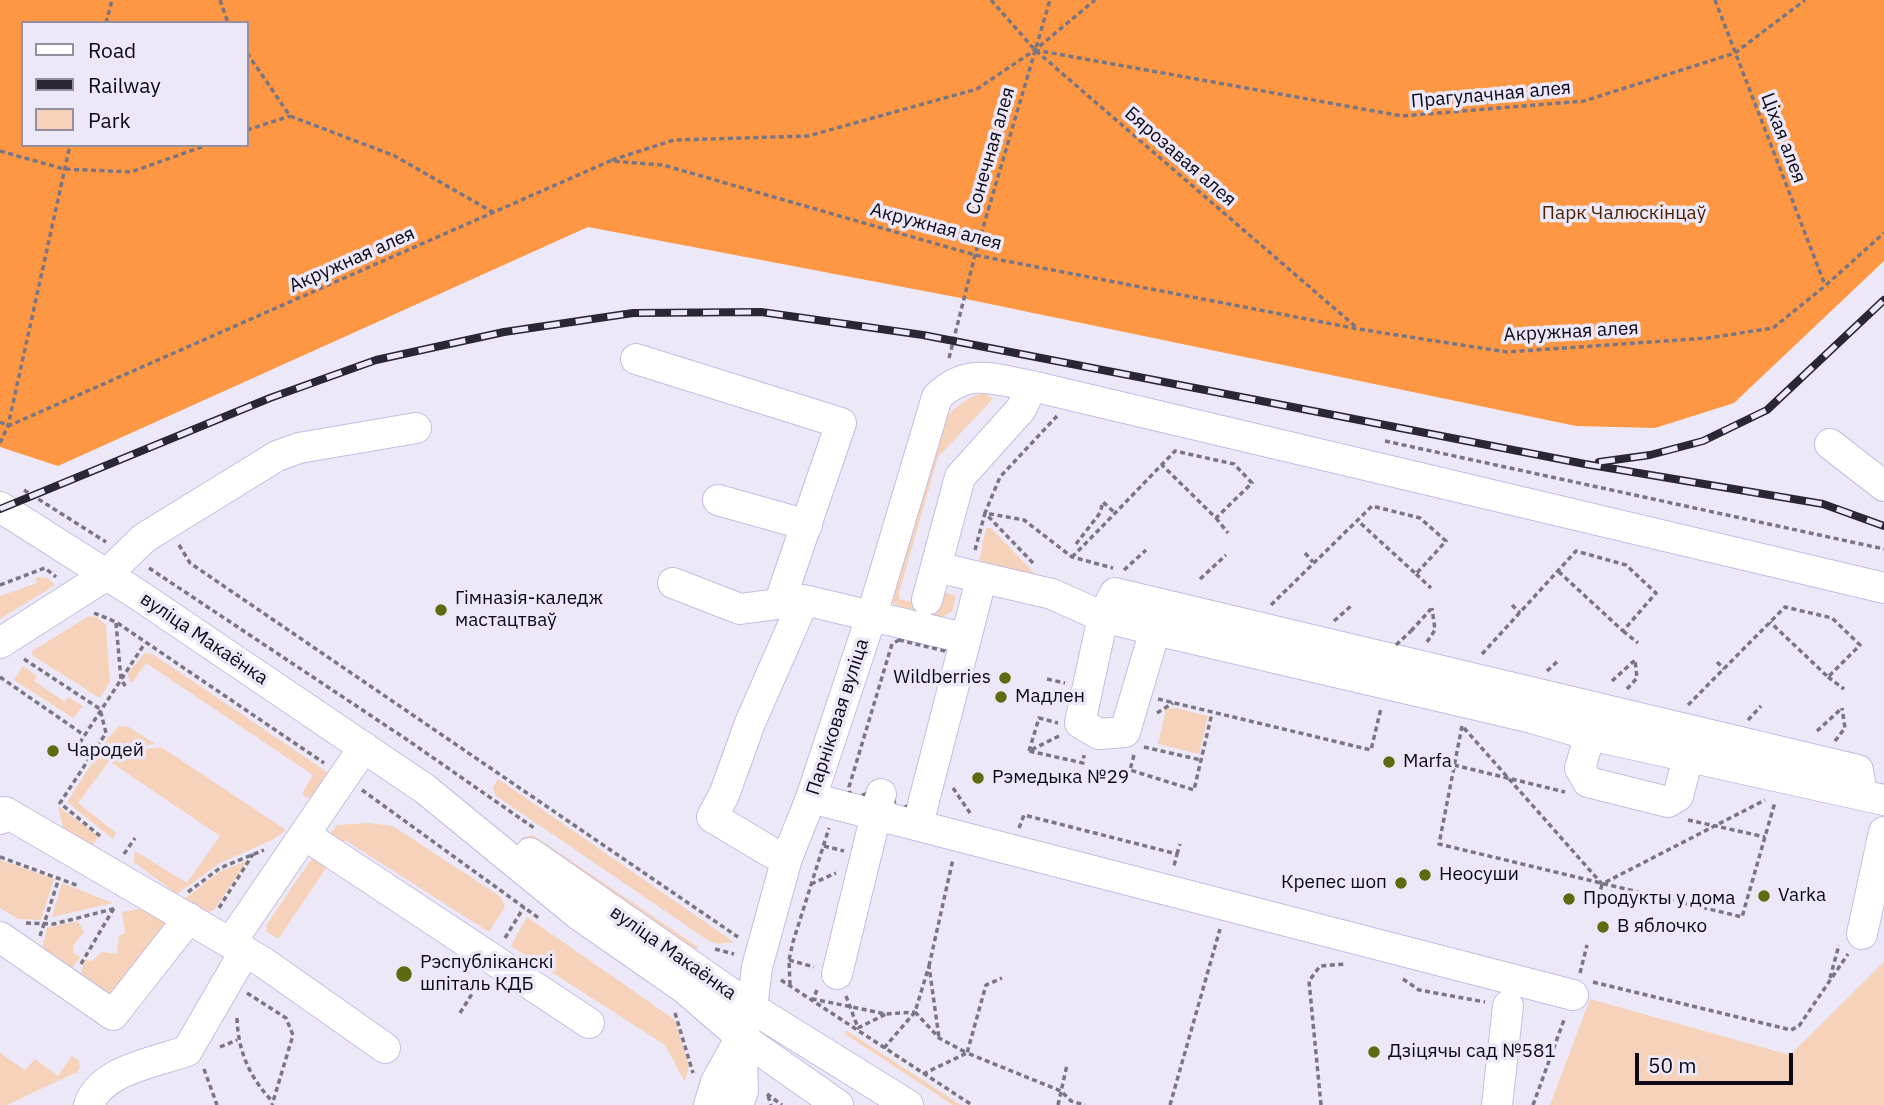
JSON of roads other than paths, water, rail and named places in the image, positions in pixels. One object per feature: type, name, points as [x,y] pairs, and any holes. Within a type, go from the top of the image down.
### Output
[{"type":"street","points":[[636,359],[841,423],[807,525],[792,602],[724,795],[712,817],[766,849],[787,858]]},
{"type":"street","name":"Парніковая вуліца","points":[[709,1105],[716,1083],[741,1037],[752,1008],[757,967],[787,858],[824,802],[871,618],[937,397],[952,383],[977,376],[1032,386]]},
{"type":"street","points":[[927,600],[960,477],[1021,409],[1032,386],[1884,588]]},
{"type":"street","points":[[8,648],[106,576],[144,538],[277,456],[299,447],[416,428]]},
{"type":"street","points":[[1830,444],[1884,486]]},
{"type":"street","name":"вуліца Макаёнка","points":[[12,498],[106,576],[364,747],[438,802],[579,915],[684,988],[741,1037],[838,1105]]},
{"type":"street","points":[[718,500],[807,525]]},
{"type":"street","points":[[936,567],[1052,594],[1103,617],[1155,629],[1325,644],[1387,684],[1538,695],[1590,735],[1873,798]]},
{"type":"street","points":[[918,824],[964,638],[974,578]]},
{"type":"street","points":[[673,583],[740,609],[792,602],[964,638]]},
{"type":"street","points":[[1155,629],[1125,732],[1099,734],[1080,723],[1103,617],[1115,593],[1858,770],[1873,798]]},
{"type":"street","points":[[1590,735],[1580,768],[1588,782],[1668,802],[1678,796],[1688,758]]},
{"type":"street","points":[[89,1105],[93,1092],[110,1079],[187,1051],[238,946],[305,835],[364,747]]},
{"type":"street","name":"вуліца Макаёнка","points":[[438,802],[513,841],[752,1008],[908,1105]]},
{"type":"street","points":[[824,802],[878,805],[918,824],[966,827],[1168,892],[1573,995]]},
{"type":"street","points":[[828,978],[878,805]]},
{"type":"street","points":[[0,819],[5,812],[202,916],[238,946],[385,1048]]},
{"type":"street","points":[[1851,937],[1884,832]]},
{"type":"street","points":[[305,835],[589,1023]]},
{"type":"street","points":[[0,937],[113,1015],[202,916]]},
{"type":"street","points":[[1497,1105],[1508,1006]]},
{"type":"street","name":"Парніковая вуліца","points":[[741,1037],[743,1091],[747,1101]]},
{"type":"railway","points":[[1599,462],[1650,455],[1703,441],[1767,410],[1884,300]]},
{"type":"railway","points":[[0,509],[270,398],[376,360],[504,332],[633,313],[761,312],[923,335],[1585,464],[1823,504],[1884,526]]},
{"type":"place","name":"Гімназія-каледж мастацтваў","points":[[441,610]]},
{"type":"place","name":"Wildberries","points":[[1005,678]]},
{"type":"place","name":"Мадлен","points":[[1001,697]]},
{"type":"place","name":"Чародей","points":[[53,751]]},
{"type":"place","name":"Marfa","points":[[1389,762]]},
{"type":"place","name":"Рэмедыка №29","points":[[978,778]]},
{"type":"place","name":"Неосуши","points":[[1425,875]]},
{"type":"place","name":"Крепес шоп","points":[[1401,883]]},
{"type":"place","name":"Varka","points":[[1764,896]]},
{"type":"place","name":"Продукты у дома","points":[[1569,899]]},
{"type":"place","name":"В яблочко","points":[[1603,927]]},
{"type":"place","name":"Рэспубліканскі шпіталь КДБ","points":[[404,974]]},
{"type":"place","name":"Дзіцячы сад №581","points":[[1374,1052]]},
{"type":"park label","name":"Парк Чалюскінцаў","points":[[1624,214]]}]
